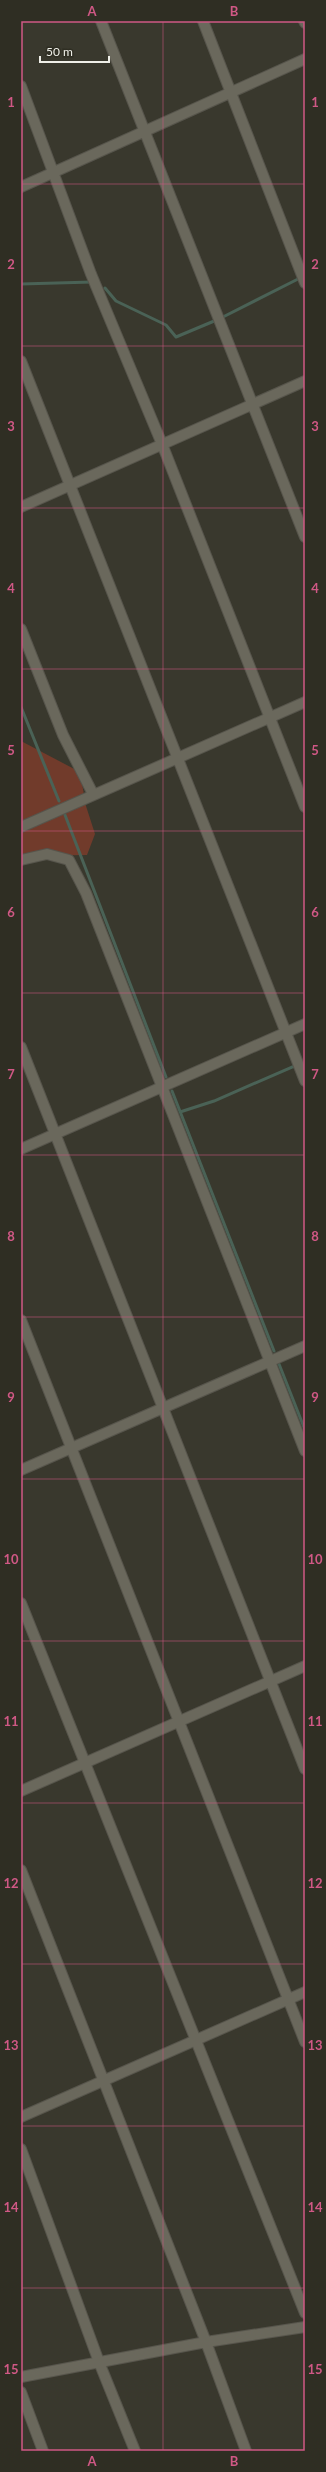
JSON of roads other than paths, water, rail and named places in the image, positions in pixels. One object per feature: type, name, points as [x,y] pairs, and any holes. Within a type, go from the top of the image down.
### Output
[{"type":"street","points":[[101,21],[305,537]]},
{"type":"street","points":[[203,21],[305,283]]},
{"type":"street","points":[[21,186],[305,59]]},
{"type":"street","points":[[21,86],[91,274],[162,444],[305,807]]},
{"type":"street","points":[[21,361],[305,1081]]},
{"type":"street","points":[[21,507],[305,381]]},
{"type":"street","points":[[21,629],[63,735],[93,794]]},
{"type":"street","points":[[21,827],[305,702]]},
{"type":"street","points":[[21,860],[47,854],[70,860],[86,893],[305,1452]]},
{"type":"street","points":[[21,1149],[305,1024]]},
{"type":"street","points":[[21,1047],[305,1769]]},
{"type":"street","points":[[21,1320],[305,2042]]},
{"type":"street","points":[[21,1470],[305,1346]]},
{"type":"street","points":[[21,1603],[305,2313]]},
{"type":"street","points":[[21,1791],[305,1666]]},
{"type":"street","points":[[21,1870],[206,2342],[246,2451]]},
{"type":"street","points":[[21,2117],[305,1992]]},
{"type":"street","points":[[21,2149],[99,2362],[135,2451]]},
{"type":"street","points":[[21,2377],[206,2342],[305,2327]]},
{"type":"street","points":[[21,2392],[43,2451]]},
{"type":"waterway","points":[[105,288],[116,301],[166,325],[176,337],[219,319],[302,277]]},
{"type":"waterway","points":[[21,284],[92,282]]},
{"type":"waterway","points":[[21,707],[59,801]]},
{"type":"waterway","points":[[65,815],[166,1077]]},
{"type":"waterway","points":[[180,1112],[214,1101],[292,1067],[305,1065]]},
{"type":"waterway","points":[[172,1091],[274,1351]]},
{"type":"waterway","points":[[279,1364],[305,1430]]}]
